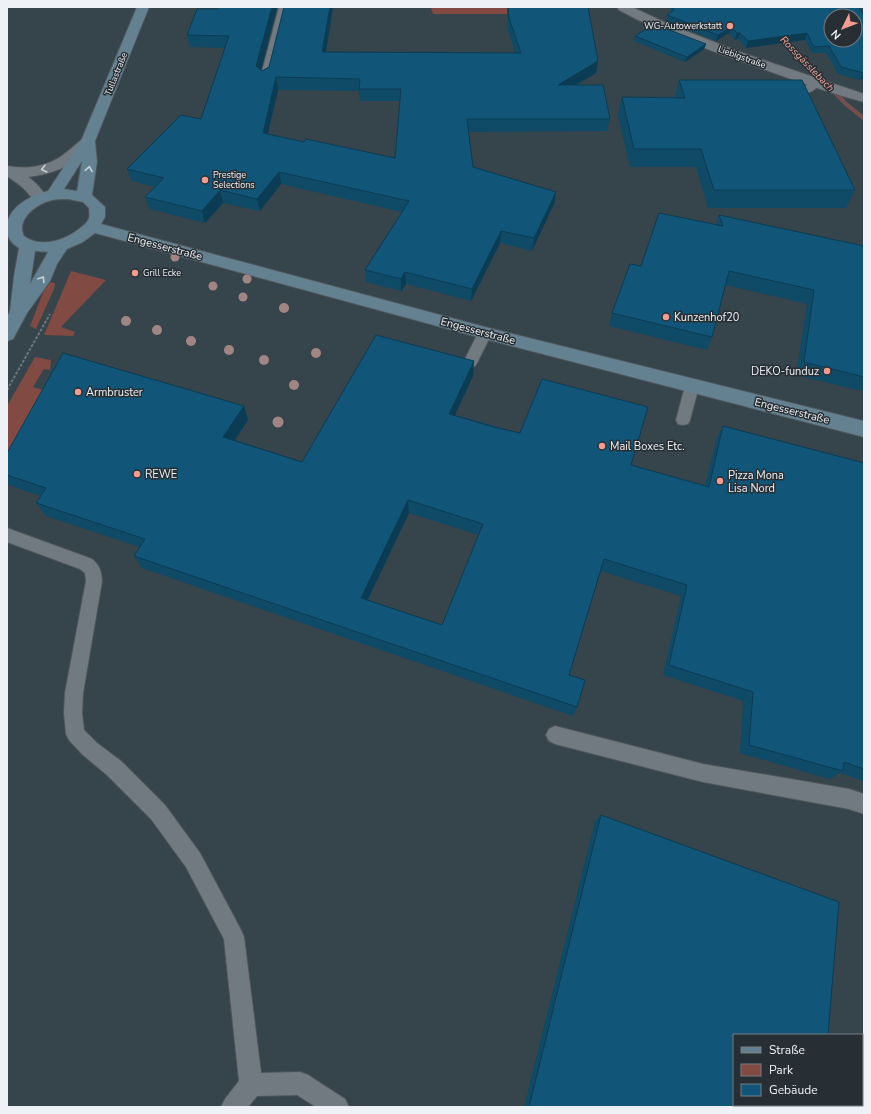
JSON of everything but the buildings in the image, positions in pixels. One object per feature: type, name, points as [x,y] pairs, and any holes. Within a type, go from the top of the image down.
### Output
[{"type":"street","name":"Tullastraße","points":[[46,196],[88,141],[143,7]]},
{"type":"street","name":"Liebigstraße","points":[[623,7],[655,23],[727,52],[864,98]]},
{"type":"street","name":"Tullastraße","points":[[28,245],[15,238],[11,233],[10,224],[12,218],[20,209],[46,196],[74,194],[84,197],[90,162],[88,141]]},
{"type":"street","points":[[10,172],[44,169],[62,163],[88,141]]},
{"type":"street","points":[[10,172],[46,196]]},
{"type":"street","points":[[19,311],[22,276],[28,245],[44,247],[62,244],[84,235],[93,227],[97,219],[97,208],[92,202],[84,197]]},
{"type":"street","name":"Engesserstraße","points":[[93,227],[485,333],[864,429]]},
{"type":"street","points":[[7,335],[19,311],[44,277],[49,264],[62,244]]},
{"type":"lane","points":[[265,79],[283,7]]},
{"type":"lane","points":[[804,91],[811,88],[816,83]]},
{"type":"lane","points":[[470,363],[485,333]]},
{"type":"lane","points":[[683,420],[692,386]]},
{"type":"lane","points":[[7,535],[86,564],[93,570],[94,582],[74,693],[73,713],[75,734],[90,749],[114,768],[158,812],[193,860],[234,937],[250,1085],[233,1107]]},
{"type":"lane","points":[[555,735],[703,773],[864,804]]},
{"type":"lane","points":[[250,1085],[300,1083],[337,1107]]},
{"type":"path","points":[[7,390],[46,323],[51,310]]},
{"type":"shaded area","points":[[7,7],[864,7],[864,1107],[7,1107]]},
{"type":"green space","points":[[431,8],[534,8],[507,14],[433,14]]},
{"type":"green space","points":[[71,271],[106,280],[61,327],[75,332],[73,336],[44,335]]},
{"type":"green space","points":[[47,282],[55,283],[54,289],[36,329],[30,326]]},
{"type":"green space","points":[[35,357],[51,360],[50,370],[44,369],[33,387],[46,391],[7,458],[7,406]]},
{"type":"waterway","name":"Rossgässlebach","points":[[777,33],[846,104],[864,119]]},
{"type":"place","name":"WG-Autowerkstatt","points":[[730,26]]},
{"type":"place","name":"Prestige Selections","points":[[205,180]]},
{"type":"place","name":"Grill Ecke","points":[[135,273]]},
{"type":"place","name":"Kunzenhof20","points":[[666,317]]},
{"type":"place","name":"DEKO-funduz","points":[[827,371]]},
{"type":"place","name":"Armbruster","points":[[78,392]]},
{"type":"place","name":"Mail Boxes Etc.","points":[[602,446]]},
{"type":"place","name":"REWE","points":[[137,474]]},
{"type":"place","name":"Pizza Mona Lisa Nord","points":[[720,481]]}]
